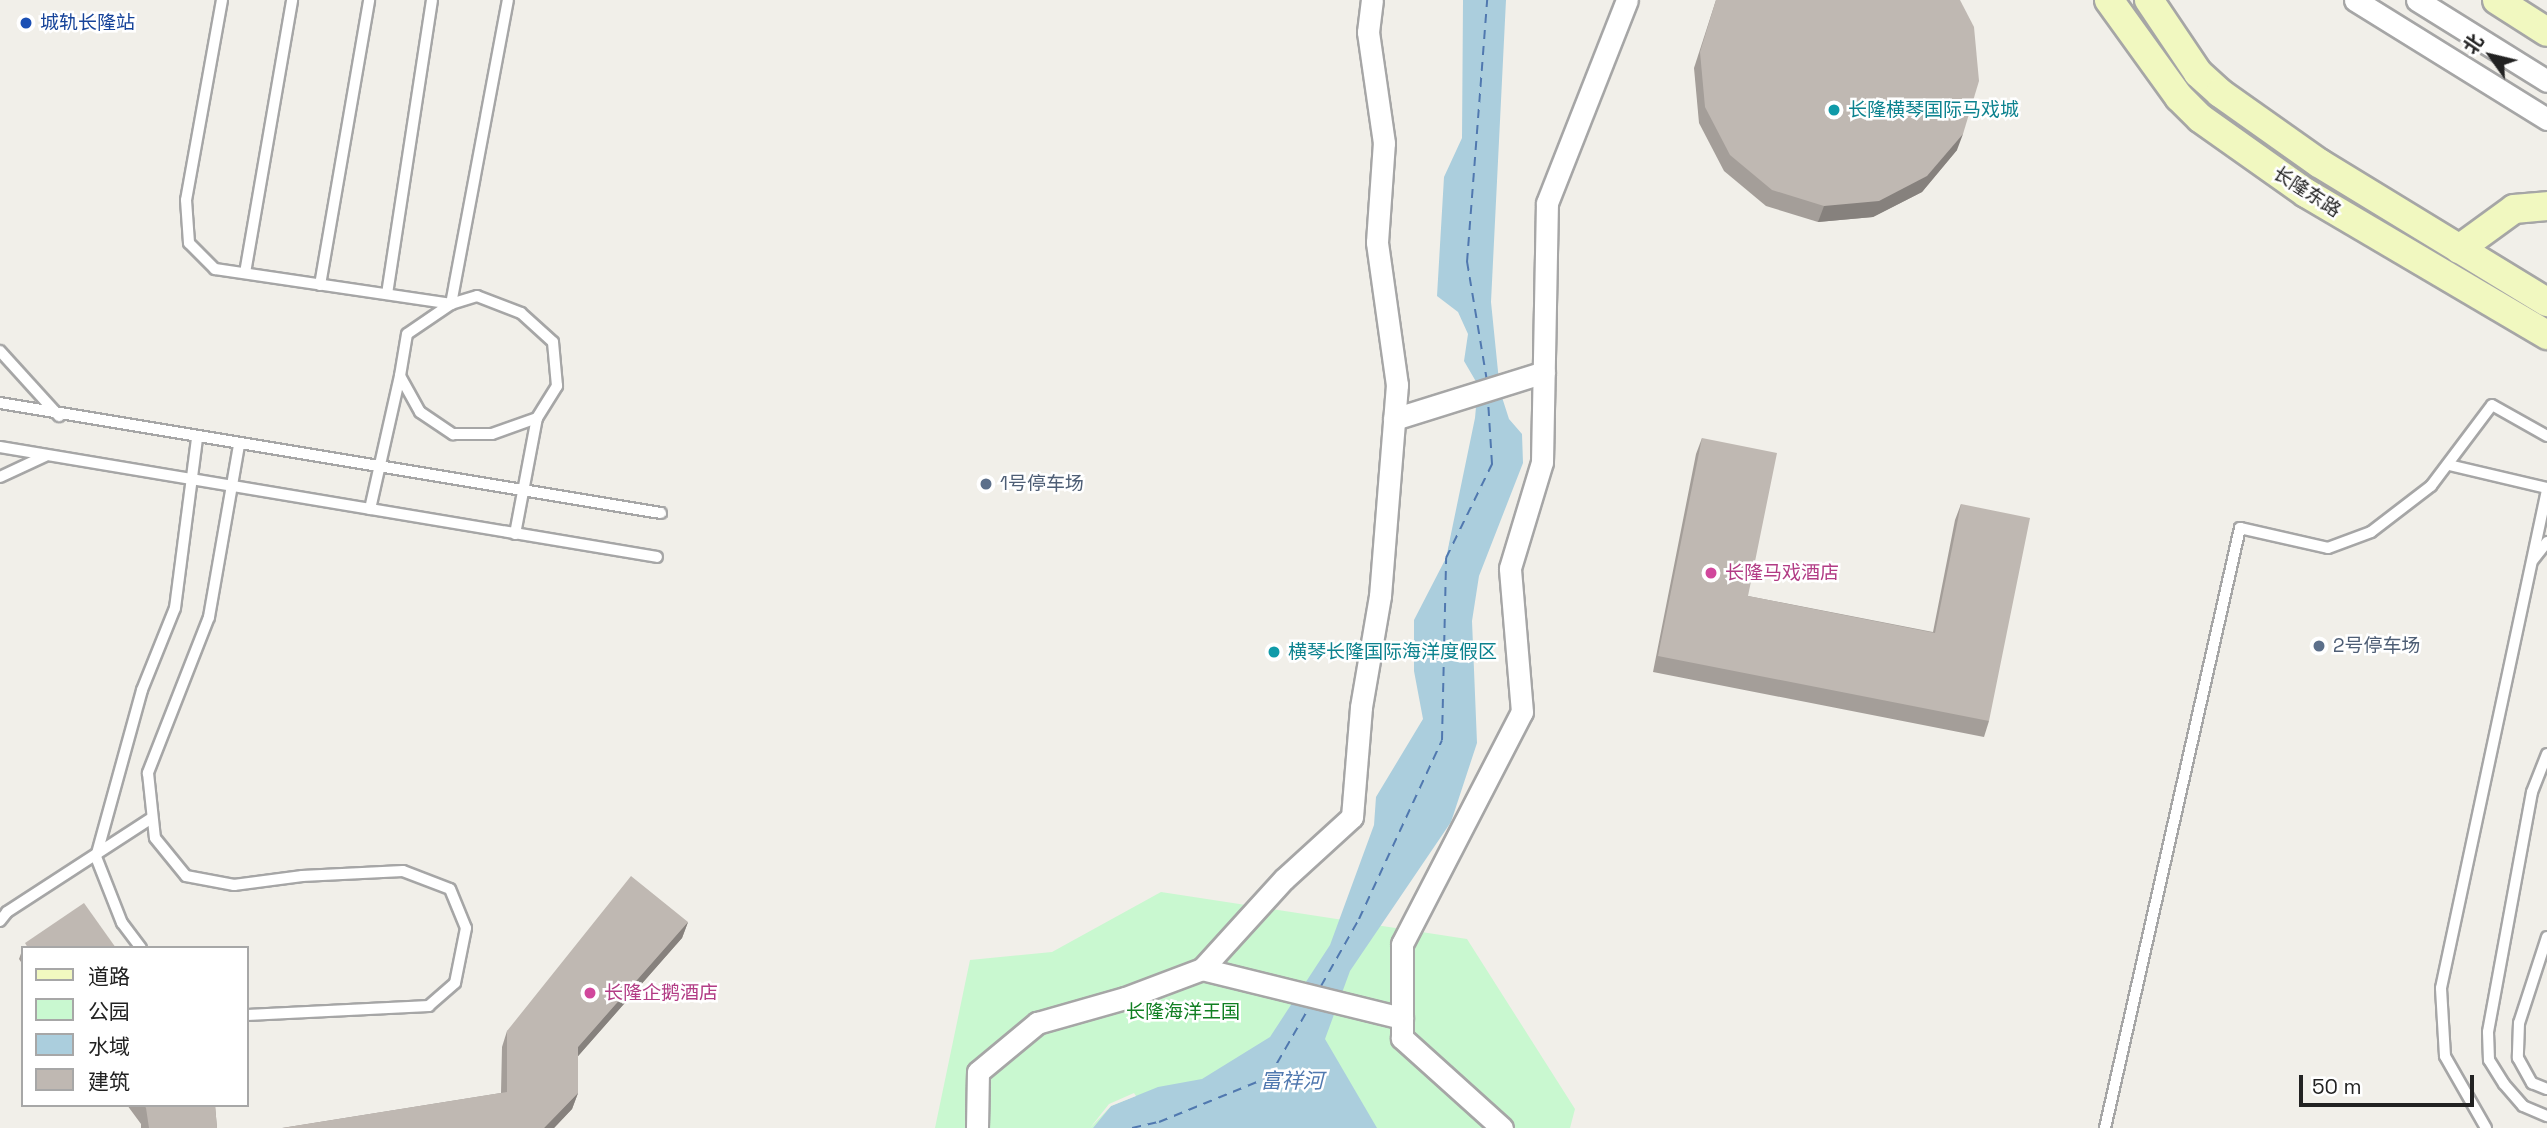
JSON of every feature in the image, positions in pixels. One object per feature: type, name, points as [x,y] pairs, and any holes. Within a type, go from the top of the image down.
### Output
[{"type":"main road","name":"长隆东路","points":[[2109,0],[2179,97],[2200,118],[2306,193],[2547,335]]},
{"type":"main road","name":"长隆东路","points":[[2149,0],[2199,74],[2220,93],[2319,163],[2547,302]]},
{"type":"main road","points":[[2497,0],[2547,32]]},
{"type":"main road","points":[[2459,248],[2514,209],[2547,206]]},
{"type":"street","points":[[977,1128],[978,1072],[1037,1023],[1125,998],[1202,969],[1284,879],[1352,817],[1361,707],[1380,596],[1397,385],[1377,242],[1384,143],[1368,32],[1372,0]]},
{"type":"street","points":[[1502,1128],[1402,1038],[1402,944],[1522,712],[1510,568],[1542,462],[1547,203],[1628,0]]},
{"type":"street","points":[[2355,0],[2547,119]]},
{"type":"street","points":[[2417,0],[2547,82]]},
{"type":"street","points":[[1394,419],[1544,372]]},
{"type":"street","points":[[1202,969],[1402,1018]]},
{"type":"lane","points":[[222,0],[186,200],[189,243],[215,269],[452,304]]},
{"type":"lane","points":[[245,273],[292,0]]},
{"type":"lane","points":[[320,285],[369,0]]},
{"type":"lane","points":[[387,294],[432,0]]},
{"type":"lane","points":[[452,304],[508,0]]},
{"type":"lane","points":[[370,509],[407,334],[452,304],[477,296],[521,313],[553,342],[557,386],[537,418],[515,534]]},
{"type":"lane","points":[[0,351],[59,416]]},
{"type":"lane","points":[[400,376],[420,412],[453,434],[492,434],[537,418]]},
{"type":"lane","points":[[0,403],[59,416],[661,513]]},
{"type":"lane","points":[[2105,1128],[2240,528],[2328,548],[2371,532],[2409,507],[2449,465],[2492,405],[2547,436]]},
{"type":"lane","points":[[139,946],[122,923],[96,857],[142,690],[175,608],[189,479],[197,438]]},
{"type":"lane","points":[[239,445],[235,487],[209,617],[148,773],[155,838],[186,876],[234,885],[302,876],[403,871],[450,889],[466,928],[455,983],[429,1006],[248,1015]]},
{"type":"lane","points":[[0,447],[657,557]]},
{"type":"lane","points":[[0,477],[47,456]]},
{"type":"lane","points":[[2449,465],[2547,489],[2441,988],[2445,1056],[2486,1128]]},
{"type":"lane","points":[[2531,562],[2547,542]]},
{"type":"lane","points":[[2547,754],[2532,792],[2488,1032],[2489,1060],[2504,1084],[2523,1106],[2547,1116]]},
{"type":"lane","points":[[0,921],[7,912],[96,857],[152,818]]},
{"type":"lane","points":[[2547,937],[2519,1023],[2518,1058],[2532,1083],[2547,1089]]},
{"type":"green space","name":"长隆海洋王国","points":[[1161,892],[1467,939],[1575,1109],[1570,1128],[935,1128],[970,960],[1052,952]]},
{"type":"water","name":"富祥河","points":[[1463,0],[1506,0],[1491,302],[1500,391],[1509,419],[1522,434],[1523,463],[1479,576],[1472,621],[1477,743],[1451,822],[1350,971],[1325,1039],[1377,1128],[1093,1128],[1111,1106],[1158,1087],[1202,1079],[1270,1037],[1330,945],[1374,825],[1376,797],[1423,719],[1414,671],[1414,620],[1446,558],[1475,418],[1478,385],[1464,361],[1468,334],[1458,312],[1437,296],[1444,177],[1462,138]]},
{"type":"pier","points":[[1464,455],[1446,558],[1419,598],[1443,556]]},
{"type":"pier","points":[[1134,1093],[1136,1096],[1111,1106],[1090,1128],[1109,1104]]},
{"type":"building","name":"长隆横琴国际马戏城","points":[[1716,0],[1960,0],[1974,27],[1979,81],[1963,134],[1927,176],[1879,201],[1824,206],[1772,190],[1730,155],[1705,107],[1700,52]]},
{"type":"building","name":"长隆马戏酒店","points":[[1702,438],[1777,453],[1748,596],[1935,633],[1961,504],[2030,518],[1989,721],[1658,656]]},
{"type":"building","name":"长隆企鹅酒店","points":[[631,876],[688,922],[578,1047],[578,1093],[544,1128],[282,1128],[507,1092],[507,1031]]},
{"type":"building","points":[[84,903],[115,946],[27,946],[25,943]]},
{"type":"building","points":[[215,1107],[217,1128],[149,1128],[146,1108]]},
{"type":"ferry route","points":[[1487,0],[1467,262],[1487,381]]},
{"type":"ferry route","points":[[1321,986],[1359,919],[1442,740],[1446,558],[1492,464],[1488,401]]},
{"type":"ferry route","points":[[1132,1128],[1159,1122],[1269,1077],[1310,1006]]},
{"type":"place","name":"城轨长隆站","points":[[26,23]]},
{"type":"place","name":"长隆横琴国际马戏城","points":[[1834,110]]},
{"type":"place","name":"1号停车场","points":[[986,484]]},
{"type":"place","name":"长隆马戏酒店","points":[[1711,573]]},
{"type":"place","name":"2号停车场","points":[[2319,646]]},
{"type":"place","name":"横琴长隆国际海洋度假区","points":[[1274,652]]},
{"type":"place","name":"长隆企鹅酒店","points":[[590,993]]}]
